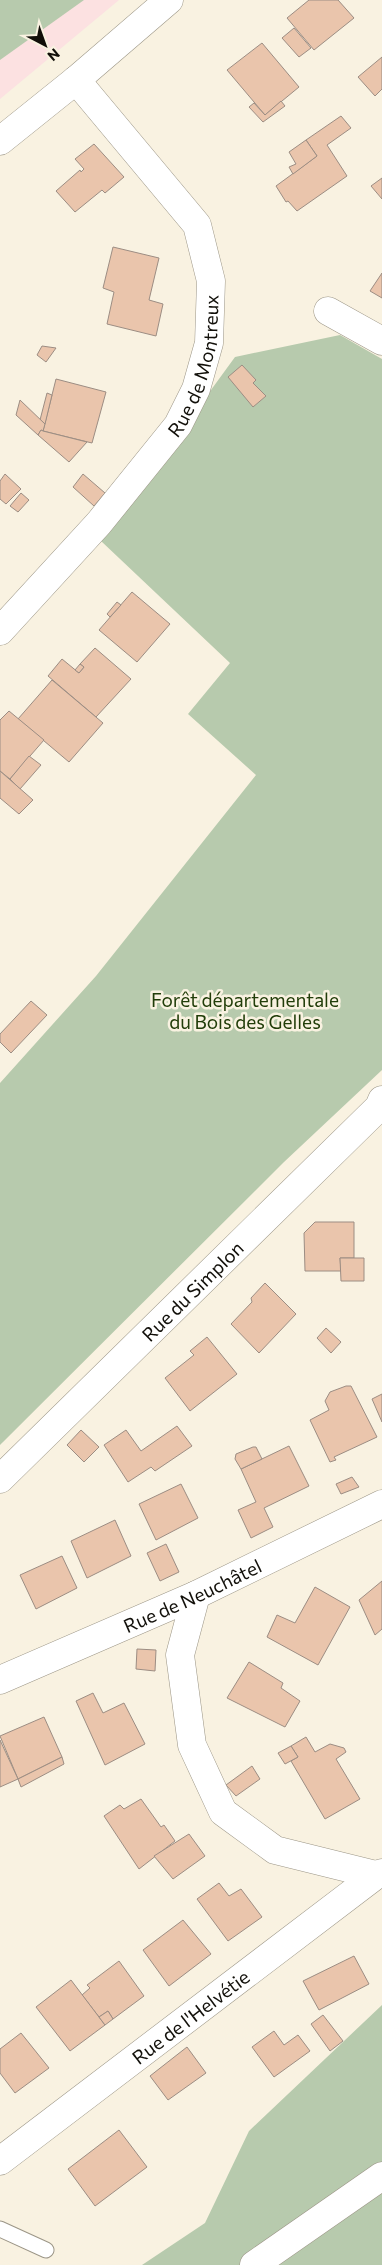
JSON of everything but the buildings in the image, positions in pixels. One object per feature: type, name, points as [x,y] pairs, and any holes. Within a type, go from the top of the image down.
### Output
[{"type":"street","points":[[0,141],[76,80],[169,0]]},
{"type":"street","name":"Rue de Montreux","points":[[0,631],[99,523],[178,425],[196,389],[209,343],[211,281],[197,225],[76,80]]},
{"type":"street","points":[[328,312],[382,341]]},
{"type":"street","name":"Rue du Simplon","points":[[0,1479],[381,1103]]},
{"type":"street","name":"Rue de Neuchâtel","points":[[0,1680],[196,1596],[382,1504]]},
{"type":"street","points":[[196,1596],[180,1655],[181,1664],[192,1745],[223,1812],[275,1850],[379,1874]]},
{"type":"street","name":"Rue de l'Helvétie","points":[[0,2161],[379,1874]]},
{"type":"street","points":[[254,2265],[382,2176]]},
{"type":"lane","points":[[0,2229],[46,2250]]},
{"type":"shaded area","points":[[0,0],[119,0],[0,99]]},
{"type":"green space","points":[[0,0],[84,0],[0,60]]},
{"type":"green space","name":"Forêt départementale du Bois des Gelles","points":[[340,335],[382,359],[382,1070],[284,1162],[0,1445],[0,1083],[96,976],[256,775],[188,714],[230,663],[101,541],[235,357]]},
{"type":"green space","points":[[382,2005],[382,2265],[142,2265],[205,2223],[249,2131]]}]
